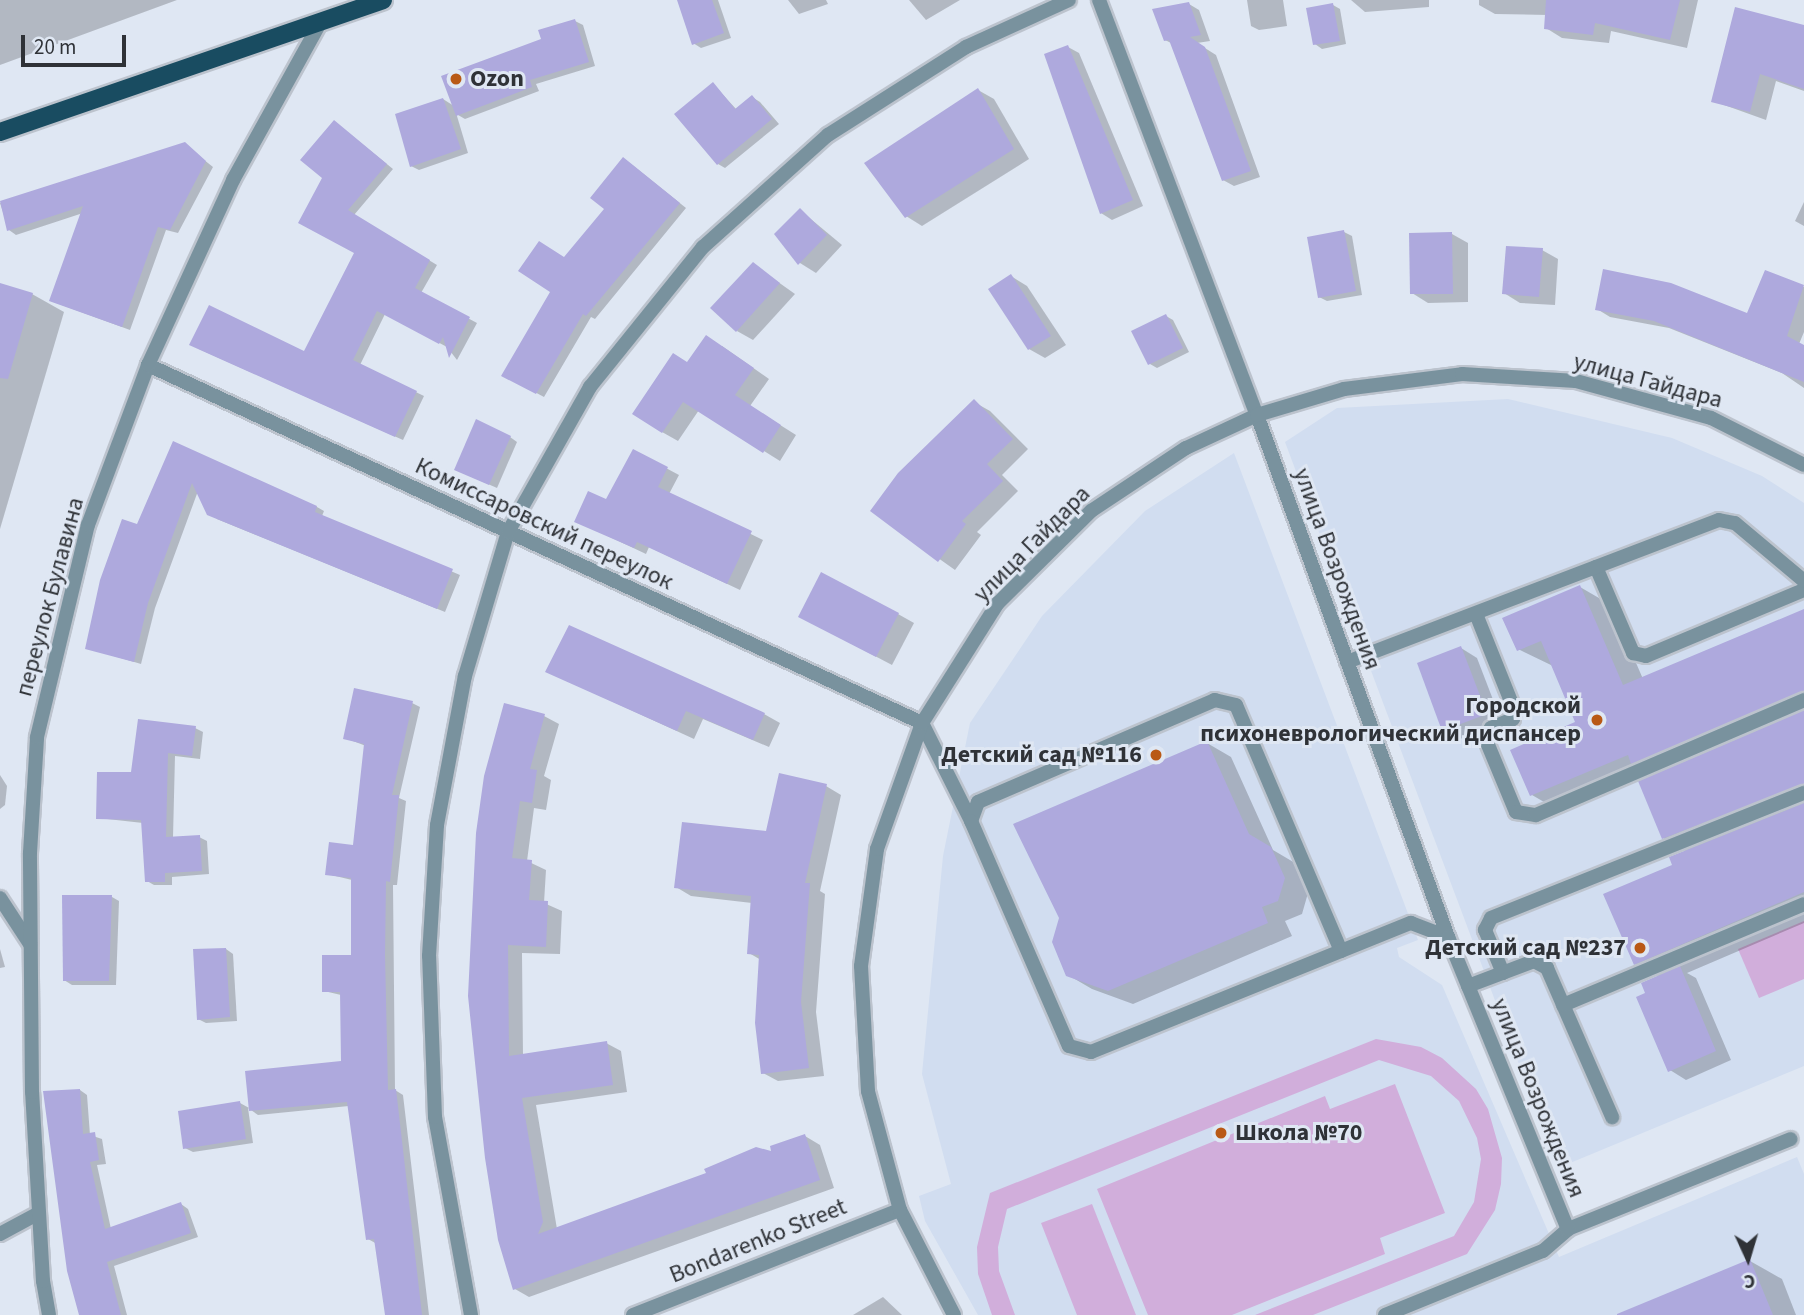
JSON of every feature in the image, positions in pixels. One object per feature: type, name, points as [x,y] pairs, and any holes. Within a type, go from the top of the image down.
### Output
[{"type":"main road","points":[[328,20],[351,0]]},
{"type":"main road","points":[[0,132],[383,0]]},
{"type":"street","points":[[471,1315],[435,1117],[429,956],[437,825],[465,676],[508,532],[590,387],[703,247],[828,135],[966,47],[1069,0]]},
{"type":"street","name":"улица Возрождения","points":[[1099,0],[1257,415],[1448,937],[1568,1229]]},
{"type":"street","name":"переулок Булавина","points":[[50,1315],[39,1213],[31,945],[30,853],[37,737],[89,525],[148,365],[233,180],[328,20]]},
{"type":"street","name":"Комиссаровский переулок","points":[[148,365],[922,723]]},
{"type":"street","name":"улица Гайдара","points":[[954,1315],[900,1210],[868,1091],[861,966],[877,849],[922,723],[998,603],[1091,511],[1185,448],[1257,415],[1345,389],[1462,374],[1576,381],[1711,418],[1804,466]]},
{"type":"street","points":[[1347,663],[1719,520],[1735,523],[1804,581]]},
{"type":"street","points":[[1596,568],[1633,653],[1646,656],[1804,590]]},
{"type":"street","points":[[1476,614],[1514,709],[1513,719],[1491,728],[1486,740],[1516,813],[1536,814],[1804,701]]},
{"type":"street","points":[[971,821],[978,802],[1216,700],[1236,705],[1341,951]]},
{"type":"street","points":[[922,723],[971,821],[1069,1046],[1091,1052],[1411,922],[1448,937]]},
{"type":"street","points":[[1503,973],[1485,930],[1491,918],[1804,793]]},
{"type":"street","points":[[0,898],[31,945]]},
{"type":"street","points":[[1563,1005],[1804,904]]},
{"type":"street","points":[[1468,986],[1534,961],[1547,968],[1612,1117]]},
{"type":"street","points":[[1385,1315],[1543,1251],[1568,1229],[1791,1139]]},
{"type":"street","name":"Bondarenko Street","points":[[633,1315],[900,1210]]},
{"type":"street","points":[[0,1234],[39,1213]]},
{"type":"shaded area","name":"Городской психоневрологический диспансер","points":[[1508,399],[1672,438],[1762,476],[1804,503],[1804,1066],[1558,1168],[1285,442],[1337,408]]},
{"type":"shaded area","points":[[1234,453],[1418,940],[1397,948],[1399,957],[1442,985],[1559,1257],[1797,1157],[1804,1174],[1804,1315],[978,1315],[925,1221],[919,1196],[951,1184],[922,1074],[943,856],[970,723],[1042,616],[1145,511]]},
{"type":"shaded area","points":[[1804,921],[1804,979],[1759,998],[1738,949]]},
{"type":"shaded area","points":[[1376,1039],[1421,1047],[1442,1058],[1476,1089],[1488,1109],[1502,1158],[1501,1184],[1495,1210],[1467,1254],[1313,1315],[1255,1315],[1454,1236],[1474,1202],[1481,1159],[1477,1138],[1459,1101],[1431,1076],[1379,1060],[1007,1209],[998,1247],[999,1271],[1015,1315],[992,1315],[978,1274],[977,1247],[990,1193]]},
{"type":"shaded area","points":[[1395,1084],[1445,1213],[1380,1238],[1385,1254],[1232,1315],[1148,1315],[1097,1189],[1325,1096],[1330,1109]]},
{"type":"shaded area","points":[[1092,1204],[1136,1315],[1077,1315],[1041,1223]]},
{"type":"building","points":[[677,0],[712,0],[724,33],[692,45]]},
{"type":"building","points":[[1546,0],[1680,0],[1670,40],[1595,23],[1593,35],[1544,29]]},
{"type":"building","points":[[1189,2],[1201,35],[1190,37],[1205,47],[1251,171],[1222,181],[1169,40],[1164,41],[1152,9]]},
{"type":"building","points":[[1333,3],[1340,41],[1313,45],[1306,8]]},
{"type":"building","points":[[1735,7],[1804,25],[1804,89],[1760,74],[1750,112],[1711,102]]},
{"type":"building","points":[[575,19],[589,62],[530,80],[532,87],[456,116],[441,76],[541,39],[538,30]]},
{"type":"building","points":[[1068,45],[1133,200],[1100,214],[1044,54]]},
{"type":"building","points":[[713,82],[735,109],[752,95],[772,119],[717,165],[674,114]]},
{"type":"building","points":[[978,88],[1014,149],[905,218],[864,163]]},
{"type":"building","points":[[443,98],[461,149],[410,167],[395,114]]},
{"type":"building","points":[[334,120],[387,164],[348,210],[430,260],[415,288],[470,317],[449,358],[443,337],[439,344],[377,311],[353,360],[417,391],[395,437],[189,345],[209,305],[304,351],[354,253],[298,223],[322,178],[300,160]]},
{"type":"building","points":[[185,142],[206,161],[170,230],[158,227],[122,327],[49,301],[83,206],[7,231],[0,201]]},
{"type":"building","points":[[623,157],[680,203],[586,316],[583,314],[536,394],[501,376],[550,292],[518,271],[539,241],[564,257],[604,209],[590,198]]},
{"type":"building","points":[[800,208],[827,235],[798,265],[774,234]]},
{"type":"building","points":[[1344,230],[1356,291],[1318,298],[1307,237]]},
{"type":"building","points":[[1452,232],[1453,294],[1410,294],[1409,233]]},
{"type":"building","points":[[1506,246],[1543,248],[1539,297],[1502,294]]},
{"type":"building","points":[[753,262],[780,283],[736,332],[710,308]]},
{"type":"building","points":[[1603,269],[1671,283],[1747,313],[1765,270],[1804,285],[1787,336],[1804,345],[1804,382],[1654,321],[1595,310]]},
{"type":"building","points":[[1011,274],[1051,336],[1028,350],[988,289]]},
{"type":"building","points":[[0,283],[33,293],[8,379],[0,378]]},
{"type":"building","points":[[1166,314],[1183,348],[1148,365],[1131,331]]},
{"type":"building","points":[[706,335],[754,368],[735,395],[781,425],[763,453],[683,402],[662,433],[632,414],[673,353],[687,362]]},
{"type":"building","points":[[974,399],[1013,439],[987,464],[1003,481],[962,521],[966,524],[938,562],[870,511],[898,473]]},
{"type":"building","points":[[476,419],[511,436],[489,485],[454,470]]},
{"type":"building","points":[[173,441],[317,506],[315,512],[453,569],[437,609],[207,515],[192,483],[148,603],[134,662],[85,649],[100,580],[122,519],[137,524]]},
{"type":"building","points":[[633,449],[668,467],[658,487],[752,531],[727,584],[637,542],[634,548],[574,522],[588,491],[606,499]]},
{"type":"building","points":[[821,572],[899,613],[876,657],[798,617]]},
{"type":"building","points":[[1580,585],[1623,685],[1804,609],[1804,691],[1631,764],[1628,755],[1530,796],[1510,750],[1575,722],[1541,641],[1517,651],[1502,618]]},
{"type":"building","points":[[569,625],[765,713],[753,740],[686,711],[677,731],[545,672]]},
{"type":"building","points":[[1461,646],[1487,714],[1442,731],[1417,663]]},
{"type":"building","points":[[354,688],[413,701],[392,795],[399,795],[390,882],[386,881],[385,955],[388,1090],[396,1089],[422,1315],[385,1315],[374,1239],[366,1240],[347,1102],[249,1111],[245,1071],[341,1061],[340,992],[322,992],[322,955],[351,955],[351,878],[325,875],[329,842],[353,845],[364,744],[343,739]]},
{"type":"building","points":[[504,703],[545,714],[530,769],[537,770],[532,803],[520,801],[512,858],[532,860],[529,900],[548,901],[546,947],[508,945],[509,1056],[607,1041],[613,1085],[522,1098],[543,1222],[538,1234],[706,1173],[704,1169],[756,1147],[771,1151],[770,1146],[805,1134],[820,1180],[513,1290],[498,1240],[485,1158],[468,996],[476,833],[484,776]]},
{"type":"building","points":[[1804,710],[1804,784],[1662,839],[1638,781]]},
{"type":"building","points":[[138,719],[196,726],[192,756],[168,753],[166,837],[200,835],[202,871],[165,873],[165,882],[145,882],[141,820],[96,819],[97,772],[131,772]]},
{"type":"building","points":[[1207,741],[1249,834],[1271,847],[1285,878],[1278,901],[1262,907],[1268,923],[1108,991],[1066,976],[1052,942],[1059,918],[1013,824]]},
{"type":"building","points":[[779,773],[827,784],[805,883],[810,883],[801,1002],[809,1068],[761,1074],[755,1023],[759,955],[747,954],[751,896],[674,888],[682,822],[766,831]]},
{"type":"building","points":[[1804,803],[1804,892],[1634,965],[1603,894],[1672,865],[1669,857]]},
{"type":"building","points":[[62,895],[112,895],[109,981],[63,981]]},
{"type":"building","points":[[226,948],[230,1017],[197,1020],[193,949]]},
{"type":"building","points":[[1680,966],[1716,1051],[1668,1072],[1636,997],[1645,993],[1641,983]]},
{"type":"building","points":[[80,1089],[83,1134],[95,1132],[99,1160],[90,1162],[105,1229],[181,1202],[191,1233],[107,1262],[121,1315],[79,1315],[67,1271],[43,1091]]},
{"type":"building","points":[[240,1101],[246,1139],[183,1149],[178,1111]]},
{"type":"building","points":[[1750,1259],[1773,1315],[1617,1315],[1617,1314]]},
{"type":"place","name":"Ozon","points":[[456,79]]},
{"type":"place","name":"Городской психоневрологический диспансер","points":[[1597,720]]},
{"type":"place","name":"Детский сад №116","points":[[1156,755]]},
{"type":"place","name":"Детский сад №237","points":[[1640,948]]},
{"type":"place","name":"Школа №70","points":[[1221,1133]]}]
